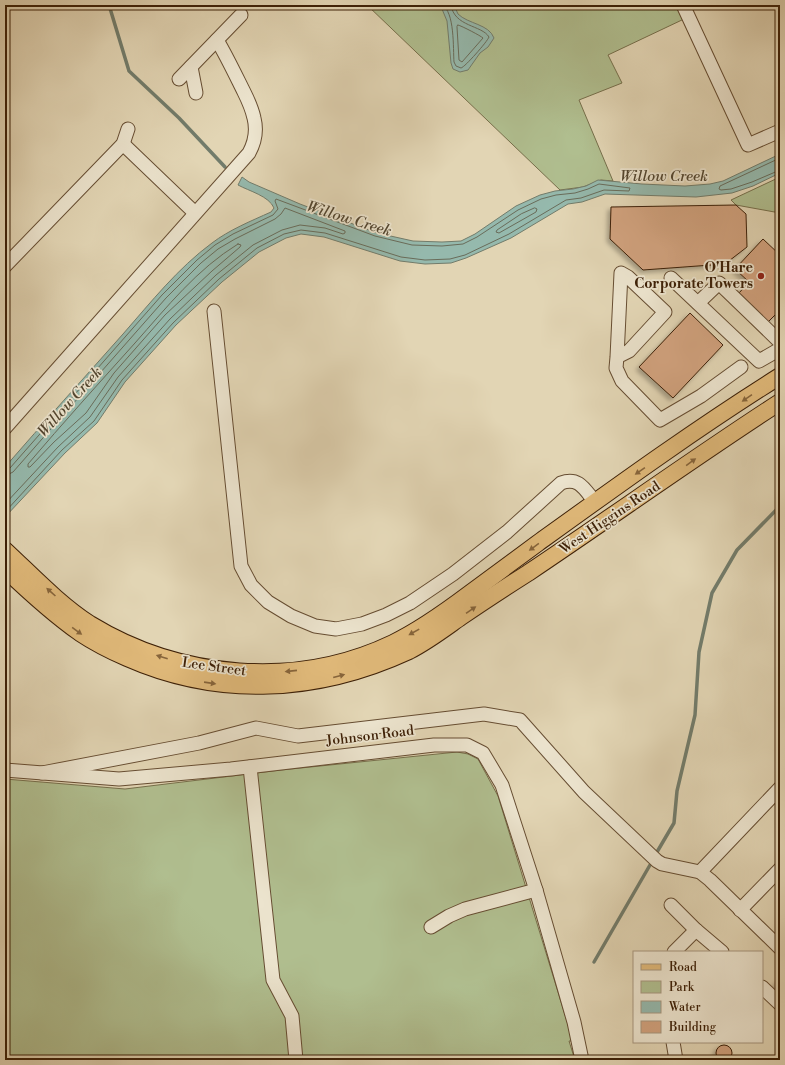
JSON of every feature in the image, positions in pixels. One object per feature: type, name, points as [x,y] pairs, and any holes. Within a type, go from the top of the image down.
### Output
[{"type":"main road","name":"West Higgins Road","points":[[446,610],[595,502],[780,376]]},
{"type":"main road","name":"West Higgins Road","points":[[439,632],[662,483],[720,441],[780,402]]},
{"type":"main road","name":"Lee Street","points":[[5,550],[70,609],[90,624],[147,652],[180,663],[211,669],[260,673],[293,671],[332,664],[392,643],[420,628],[446,610]]},
{"type":"main road","name":"Lee Street","points":[[5,570],[37,599],[81,634],[143,665],[202,682],[259,687],[298,684],[327,679],[380,663],[411,650],[439,632]]},
{"type":"street","points":[[683,5],[748,145],[780,131]]},
{"type":"street","points":[[179,79],[240,15]]},
{"type":"street","points":[[5,428],[249,153],[254,144],[256,132],[254,117],[249,102],[217,40]]},
{"type":"street","points":[[191,67],[196,93]]},
{"type":"street","points":[[5,266],[123,144],[128,129]]},
{"type":"street","points":[[123,144],[195,213]]},
{"type":"street","points":[[616,357],[629,352],[665,312],[628,276],[621,273],[620,281],[616,357],[616,368],[622,381],[660,420],[701,396],[741,367]]},
{"type":"street","points":[[671,278],[759,362],[780,349]]},
{"type":"street","points":[[698,303],[719,283],[780,342]]},
{"type":"street","points":[[214,310],[241,566],[251,585],[268,602],[291,616],[315,626],[336,629],[362,624],[386,615],[410,603],[453,574],[506,532],[561,482],[568,480],[578,482],[595,502]]},
{"type":"street","points":[[42,773],[199,743],[256,728],[298,736],[484,714],[520,720],[584,792],[657,861],[662,864],[700,872],[780,948]]},
{"type":"street","name":"Johnson Road","points":[[5,770],[119,779],[250,767],[434,745],[467,745],[483,753],[502,785],[536,890],[566,993],[581,1049],[582,1060]]},
{"type":"street","points":[[250,767],[274,980],[292,1016],[296,1060]]},
{"type":"street","points":[[700,872],[780,788]]},
{"type":"street","points":[[740,910],[780,869]]},
{"type":"street","points":[[431,927],[449,916],[465,909],[536,890]]},
{"type":"street","points":[[671,905],[696,930],[721,951]]},
{"type":"street","points":[[675,951],[696,930]]},
{"type":"street","points":[[763,988],[780,1004]]},
{"type":"street","points":[[673,1043],[676,1060]]},
{"type":"green space","points":[[367,5],[677,5],[684,19],[608,55],[622,83],[579,100],[613,181],[601,180],[583,187],[560,190]]},
{"type":"green space","points":[[780,177],[780,213],[736,205],[731,200]]},
{"type":"green space","points":[[457,752],[468,754],[478,759],[498,796],[573,1041],[569,1041],[575,1060],[5,1060],[5,779],[125,789],[281,770]]},
{"type":"water","points":[[403,5],[454,5],[458,14],[488,30],[494,38],[488,47],[480,53],[468,70],[460,72],[453,69],[451,63],[447,21],[442,9],[433,7],[416,7],[407,9]]},
{"type":"water","name":"Willow Creek","points":[[780,154],[780,173],[753,186],[732,193],[696,197],[605,194],[582,202],[568,204],[511,238],[451,263],[425,264],[400,261],[324,237],[301,234],[286,238],[259,252],[222,282],[176,325],[125,382],[97,423],[65,453],[5,517],[5,467],[176,274],[219,238],[240,226],[271,212],[274,208],[268,200],[238,185],[242,177],[249,182],[300,204],[377,233],[413,241],[442,242],[461,241],[475,234],[516,206],[540,195],[555,191],[586,186],[598,180],[685,186],[710,184],[723,181]]},
{"type":"building","points":[[736,205],[746,214],[747,247],[725,264],[643,270],[610,239],[611,207]]},
{"type":"building","name":"O'Hare Corporate Towers","points":[[763,239],[780,255],[780,315],[778,312],[768,322],[739,293],[749,282],[735,269]]},
{"type":"building","points":[[690,313],[723,345],[673,398],[639,367]]},
{"type":"building","points":[[780,979],[780,989],[775,984]]},
{"type":"building","points":[[721,1045],[727,1045],[732,1050],[730,1059],[727,1061],[721,1061],[716,1056],[716,1050]]},
{"type":"waterway","points":[[109,5],[129,71],[179,118],[225,167]]},
{"type":"waterway","points":[[657,852],[674,823],[677,791],[695,715],[699,652],[712,593],[737,550],[780,506]]},
{"type":"waterway","points":[[594,962],[650,865]]},
{"type":"place","name":"O'Hare Corporate Towers","points":[[761,276]]}]
